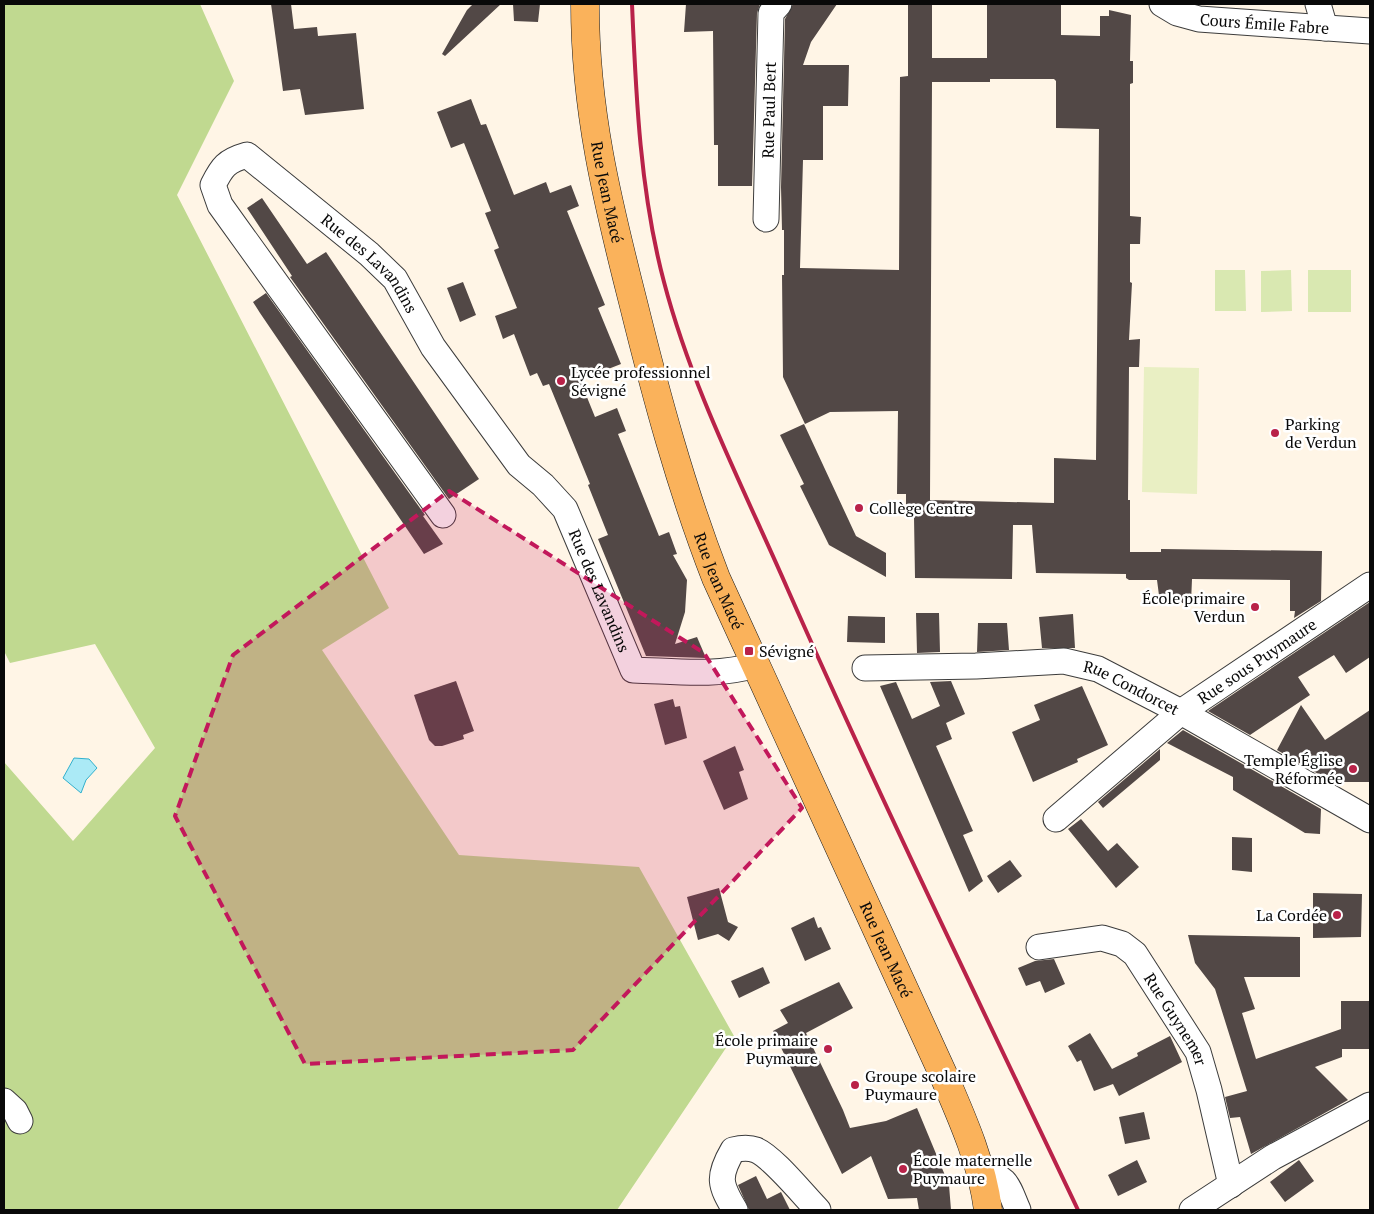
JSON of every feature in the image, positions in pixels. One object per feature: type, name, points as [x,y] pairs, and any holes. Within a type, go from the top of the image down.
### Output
[{"type":"main road","name":"Rue Jean Macé","points":[[586,4],[589,94],[600,163],[643,341],[690,510],[716,578],[755,665],[943,1074],[970,1139],[981,1172],[988,1210]]},
{"type":"street","name":"Rue Paul Bert","points":[[766,219],[771,13],[778,4]]},
{"type":"street","name":"Cours Émile Fabre","points":[[1162,4],[1177,13],[1199,20],[1370,31]]},
{"type":"street","points":[[1318,4],[1325,28]]},
{"type":"street","name":"Rue des Lavandins","points":[[443,515],[220,205],[213,185],[221,168],[235,158],[247,155],[369,254],[395,279],[433,347],[519,465],[543,485],[564,509],[633,670],[719,672],[755,665]]},
{"type":"street","name":"Rue sous Puymaure","points":[[1056,819],[1181,712],[1370,585]]},
{"type":"street","name":"Rue Condorcet","points":[[865,668],[976,666],[1064,661],[1098,669],[1181,712],[1370,820]]},
{"type":"street","name":"Rue Guynemer","points":[[1039,947],[1102,938],[1122,944],[1135,954],[1198,1052],[1209,1090],[1231,1185]]},
{"type":"street","points":[[4,1101],[15,1110],[20,1121]]},
{"type":"street","points":[[1192,1210],[1273,1157],[1370,1105]]},
{"type":"street","points":[[736,1210],[723,1189],[721,1173],[733,1150],[744,1147],[757,1150],[773,1163],[818,1210]]},
{"type":"street","points":[[981,1172],[996,1174],[1003,1180],[1018,1210]]},
{"type":"highlighted area","points":[[449,491],[704,653],[802,808],[573,1050],[305,1064],[175,816],[233,655]]},
{"type":"green space","points":[[4,4],[200,4],[234,81],[177,195],[389,608],[322,650],[459,855],[639,867],[734,1036],[617,1210],[4,1210],[4,762],[73,841],[155,748],[95,644],[10,663],[4,651]]},
{"type":"green space","points":[[1215,270],[1245,270],[1246,311],[1215,311]]},
{"type":"green space","points":[[1291,270],[1292,311],[1261,312],[1261,271]]},
{"type":"green space","points":[[1308,270],[1351,270],[1351,312],[1308,312]]},
{"type":"green space","points":[[1144,367],[1199,368],[1197,494],[1142,492]]},
{"type":"water","points":[[74,758],[89,759],[97,768],[86,780],[81,793],[63,778]]},
{"type":"building","points":[[271,4],[291,4],[294,29],[317,27],[318,36],[356,33],[364,109],[305,115],[300,89],[283,91]]},
{"type":"building","points":[[473,4],[501,4],[445,56],[442,54],[467,10]]},
{"type":"building","points":[[513,4],[540,4],[538,22],[514,21]]},
{"type":"building","points":[[686,4],[760,4],[757,13],[752,186],[718,186],[718,145],[714,145],[713,31],[684,32]]},
{"type":"building","points":[[793,4],[837,4],[811,42],[803,65],[849,65],[848,106],[823,106],[823,160],[803,160],[800,268],[899,270],[900,77],[908,76],[908,4],[932,4],[932,58],[987,58],[987,4],[1061,4],[1061,35],[1100,36],[1100,16],[1109,16],[1109,10],[1131,15],[1130,61],[1133,61],[1133,83],[1130,84],[1130,216],[1141,217],[1140,244],[1130,244],[1130,282],[1132,283],[1129,340],[1140,339],[1139,367],[1129,367],[1128,500],[1130,500],[1130,552],[1161,552],[1161,549],[1322,551],[1321,601],[1294,618],[1295,611],[1290,611],[1290,580],[1192,579],[1191,603],[1160,603],[1157,580],[1129,580],[1126,578],[1126,574],[1036,573],[1032,525],[1013,525],[1012,579],[915,578],[914,517],[906,517],[906,494],[897,494],[898,411],[830,412],[805,424],[783,377],[782,275],[784,275],[784,230],[782,230],[781,187],[785,19]],"holes":[[[990,79],[1054,79],[1056,81],[1056,128],[1099,129],[1096,460],[1054,458],[1054,503],[930,500],[932,82],[990,82]]]},
{"type":"building","name":"Lycée professionnel Sévigné","points":[[471,99],[481,125],[486,124],[514,195],[546,182],[550,193],[571,185],[579,206],[567,211],[605,305],[598,308],[621,364],[580,380],[595,417],[617,408],[626,431],[618,434],[659,536],[669,532],[677,554],[673,555],[687,580],[685,612],[675,644],[697,637],[706,658],[646,656],[598,539],[608,535],[588,485],[590,484],[549,384],[543,386],[537,373],[530,376],[514,334],[503,339],[495,316],[517,308],[494,250],[499,248],[485,213],[491,211],[464,143],[451,148],[437,112]]},
{"type":"building","points":[[262,198],[307,264],[326,252],[479,479],[449,499],[290,277],[292,276],[247,208]]},
{"type":"building","points":[[463,282],[476,315],[460,322],[447,288]]},
{"type":"building","points":[[266,293],[425,515],[423,516],[443,544],[424,554],[253,302]]},
{"type":"building","points":[[804,424],[856,536],[886,553],[886,577],[829,545],[800,486],[804,484],[780,435]]},
{"type":"building","points":[[1370,602],[1370,657],[1346,673],[1334,655],[1298,677],[1310,695],[1250,735],[1208,711]]},
{"type":"building","points":[[916,613],[939,613],[940,652],[917,653]]},
{"type":"building","points":[[1073,614],[1075,648],[1042,648],[1039,617]]},
{"type":"building","points":[[848,616],[885,617],[885,643],[847,642]]},
{"type":"building","points":[[978,623],[1007,623],[1009,650],[977,652]]},
{"type":"building","points":[[456,681],[474,731],[463,735],[464,739],[442,746],[435,746],[429,740],[414,695]]},
{"type":"building","points":[[951,681],[965,714],[946,723],[952,739],[936,746],[973,831],[963,835],[983,881],[969,892],[880,686],[896,682],[912,719],[940,706],[930,682]]},
{"type":"building","points":[[1082,686],[1108,745],[1077,759],[1078,762],[1033,782],[1012,732],[1040,720],[1034,705]]},
{"type":"building","points":[[673,699],[675,707],[680,706],[687,738],[665,745],[654,704]]},
{"type":"building","points":[[1301,705],[1325,740],[1370,710],[1370,782],[1332,782],[1277,750]]},
{"type":"building","points":[[1183,730],[1321,809],[1320,834],[1305,833],[1233,790],[1233,777],[1167,743]]},
{"type":"building","points":[[735,746],[744,770],[739,772],[748,799],[724,810],[703,761]]},
{"type":"building","points":[[1160,749],[1160,760],[1103,808],[1098,802]]},
{"type":"building","points":[[1081,819],[1108,851],[1117,843],[1139,867],[1116,888],[1068,829]]},
{"type":"building","points":[[1232,837],[1252,838],[1252,872],[1232,870]]},
{"type":"building","points":[[1010,860],[1022,876],[998,893],[987,876]]},
{"type":"building","points":[[719,888],[728,922],[738,927],[729,941],[718,934],[698,940],[687,897]]},
{"type":"building","name":"La Cordée","points":[[1313,893],[1362,894],[1361,937],[1313,938]]},
{"type":"building","points":[[814,917],[818,928],[821,927],[831,949],[805,961],[791,928]]},
{"type":"building","points":[[1188,935],[1300,937],[1300,977],[1244,977],[1255,1009],[1242,1013],[1256,1059],[1341,1029],[1341,1001],[1370,1001],[1370,1049],[1342,1049],[1342,1057],[1315,1067],[1348,1100],[1251,1154],[1240,1117],[1230,1118],[1225,1097],[1247,1091],[1215,989],[1195,963]]},
{"type":"building","points":[[1054,959],[1065,984],[1045,993],[1040,981],[1026,986],[1018,968],[1035,961]]},
{"type":"building","points":[[763,967],[770,983],[739,998],[731,981]]},
{"type":"building","points":[[839,982],[853,1008],[806,1033],[850,1128],[886,1121],[917,1108],[949,1185],[951,1210],[919,1210],[917,1198],[888,1199],[871,1156],[842,1174],[773,1031],[788,1023],[780,1010]]},
{"type":"building","points":[[1090,1033],[1112,1069],[1138,1056],[1137,1053],[1170,1036],[1182,1062],[1119,1096],[1113,1084],[1094,1091],[1081,1060],[1077,1062],[1068,1046]]},
{"type":"building","points":[[1144,1112],[1150,1139],[1125,1144],[1119,1117]]},
{"type":"building","points":[[1137,1160],[1147,1182],[1118,1196],[1108,1175]]},
{"type":"building","points":[[1299,1160],[1314,1181],[1285,1202],[1270,1182]]},
{"type":"building","points":[[756,1176],[767,1199],[781,1192],[790,1210],[749,1210],[738,1185]]},
{"type":"railway","points":[[632,4],[640,144],[649,214],[664,282],[689,361],[720,438],[858,746],[1078,1210]]},
{"type":"place","name":"Lycée professionnel Sévigné","points":[[561,381]]},
{"type":"place","name":"Parking de Verdun","points":[[1275,433]]},
{"type":"place","name":"Collège Centre","points":[[859,508]]},
{"type":"place","name":"École primaire Verdun","points":[[1255,607]]},
{"type":"place","name":"Sévigné","points":[[749,651]]},
{"type":"place","name":"Temple Église Réformée","points":[[1353,769]]},
{"type":"place","name":"La Cordée","points":[[1337,915]]},
{"type":"place","name":"École primaire Puymaure","points":[[828,1049]]},
{"type":"place","name":"Groupe scolaire Puymaure","points":[[855,1085]]},
{"type":"place","name":"École maternelle Puymaure","points":[[903,1169]]}]
